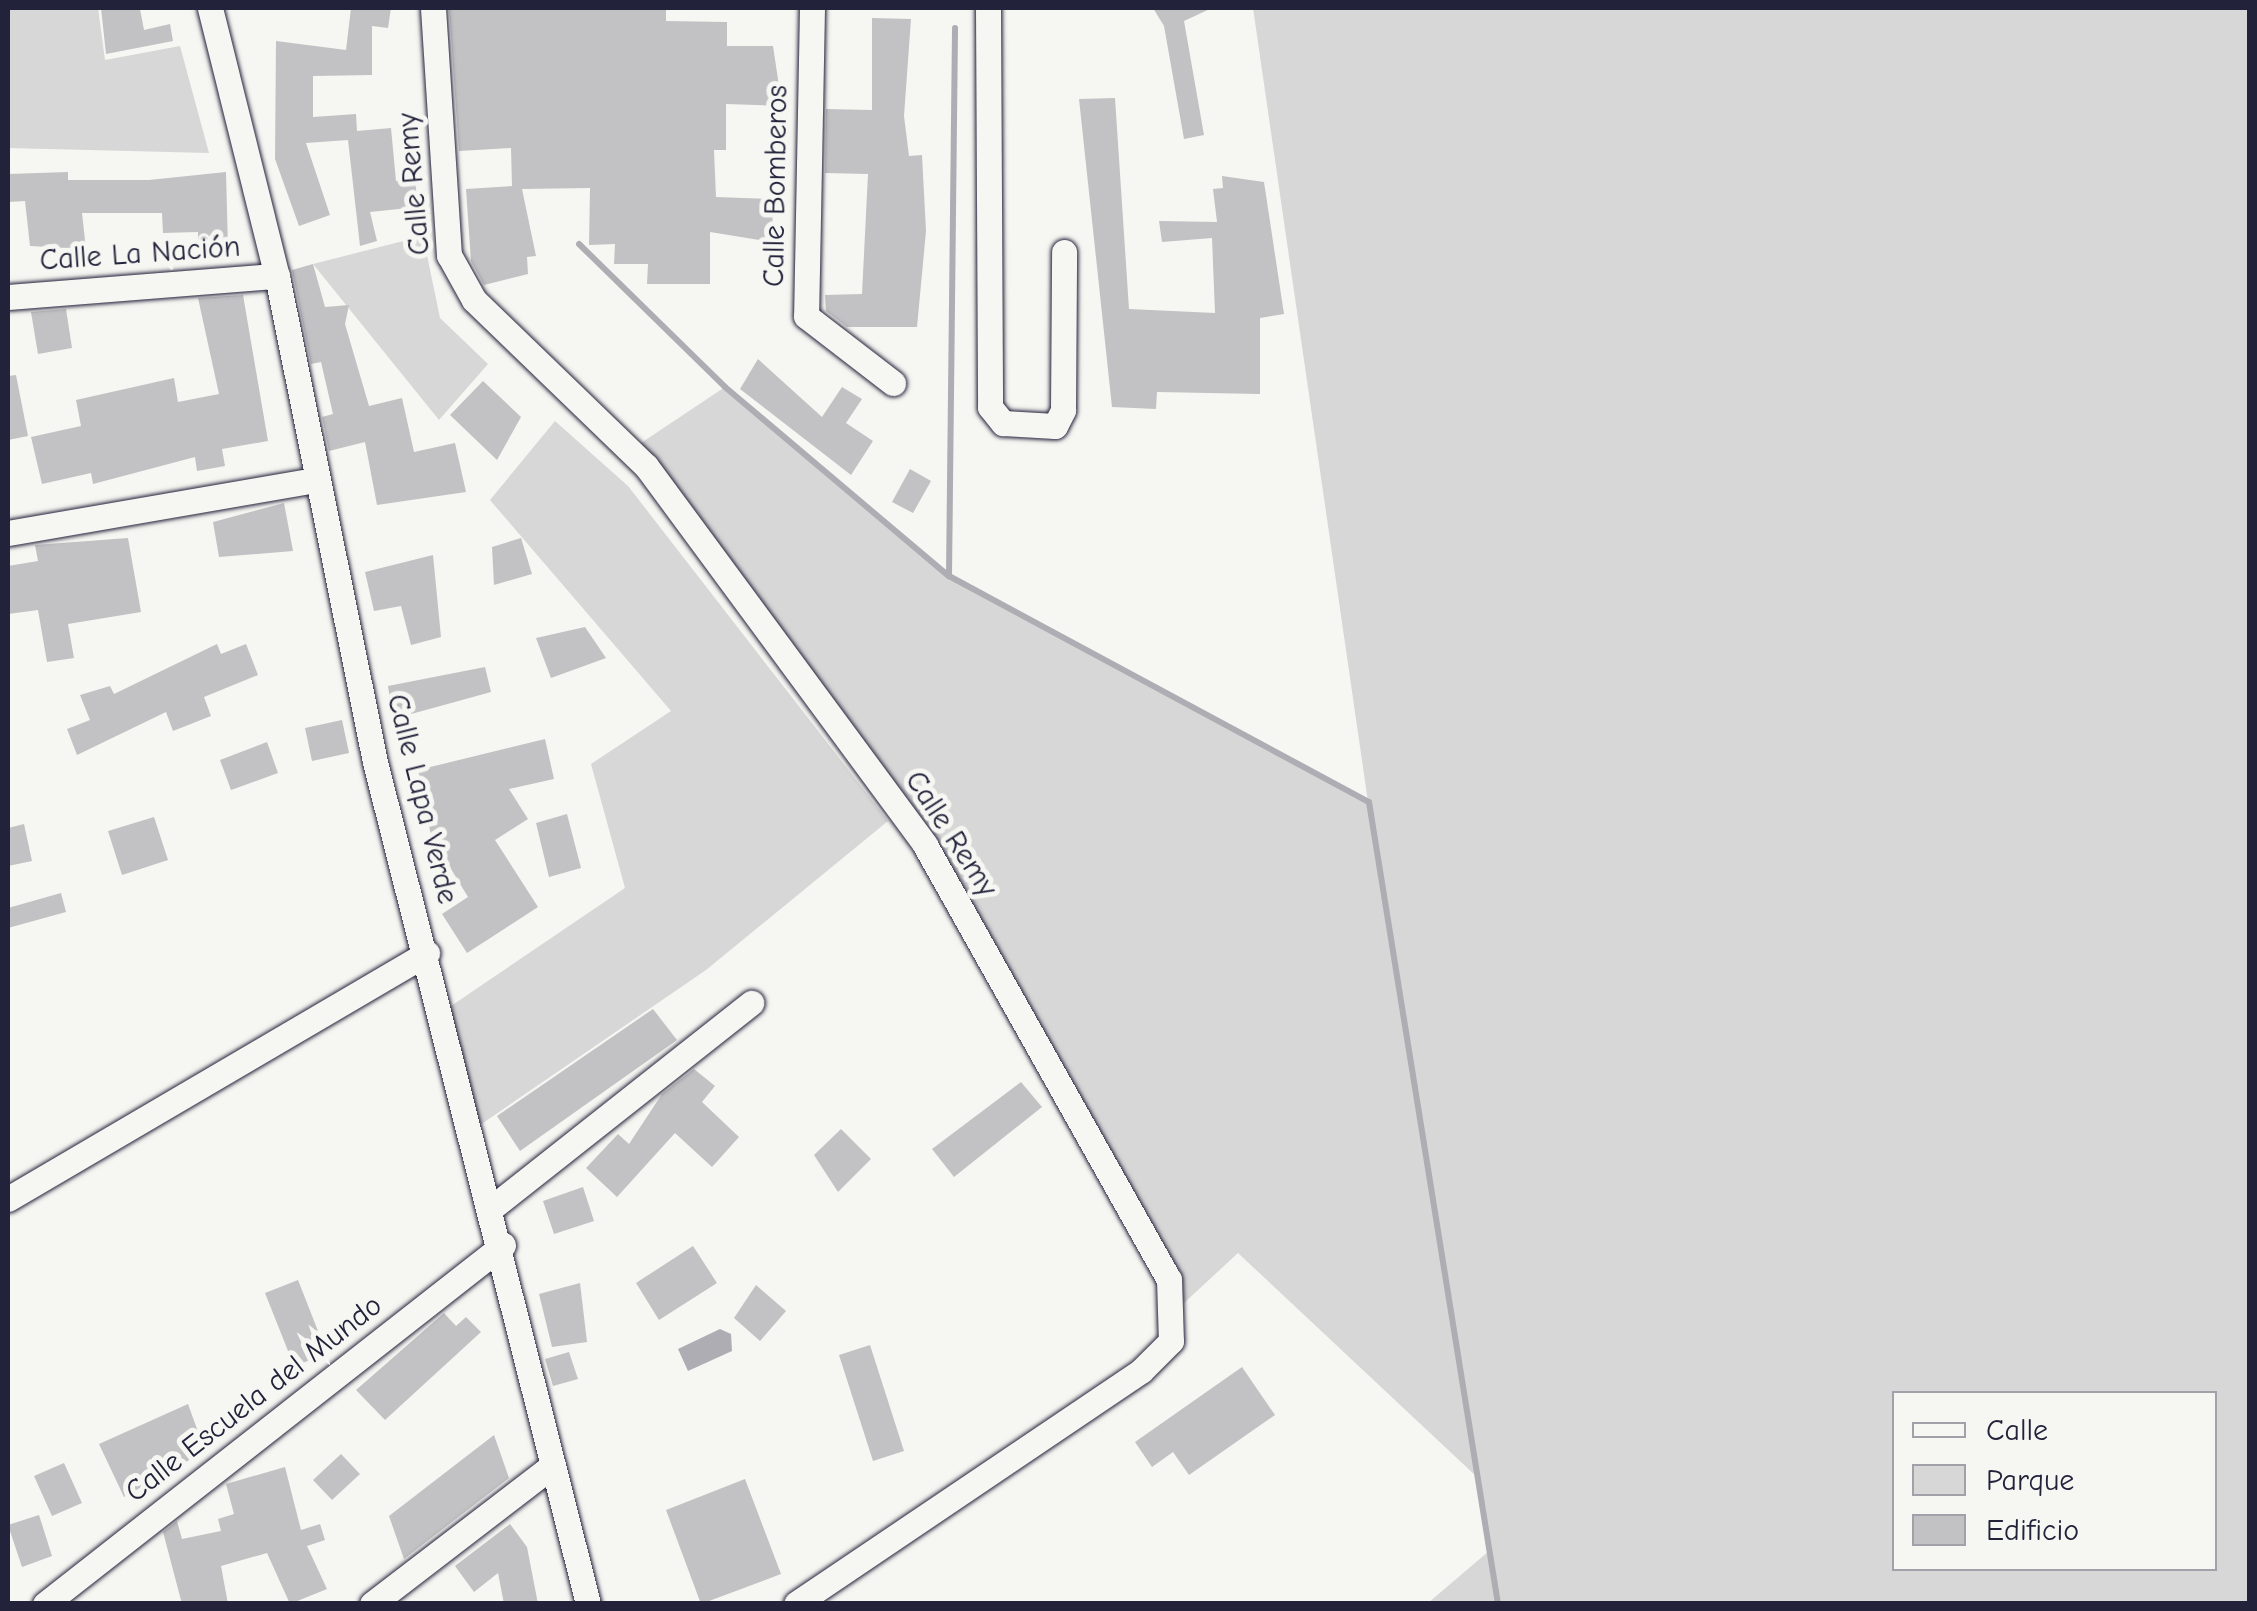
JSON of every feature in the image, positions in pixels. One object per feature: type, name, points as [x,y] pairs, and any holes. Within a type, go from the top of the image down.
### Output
[{"type":"street","name":"Calle Lapa Verde","points":[[210,8],[277,276],[375,762],[494,1206],[588,1604]]},
{"type":"street","name":"Calle Remy","points":[[433,8],[448,255],[474,300],[646,466],[925,845],[1169,1280],[1172,1341],[1141,1371],[796,1604]]},
{"type":"street","name":"Calle Bomberos","points":[[812,8],[806,316],[893,383]]},
{"type":"street","points":[[988,8],[990,407],[1003,423],[1054,426],[1063,410],[1064,252]]},
{"type":"street","name":"Calle La Nación","points":[[8,297],[277,276]]},
{"type":"street","points":[[8,534],[316,480]]},
{"type":"street","points":[[8,1199],[427,952]]},
{"type":"street","points":[[494,1206],[750,1003]]},
{"type":"street","name":"Calle Escuela del Mundo","points":[[45,1604],[503,1245]]},
{"type":"street","points":[[372,1604],[553,1465]]},
{"type":"green space","points":[[8,8],[98,8],[105,60],[180,46],[209,153],[8,148]]},
{"type":"green space","points":[[1253,8],[2249,8],[2249,1603],[1428,1603],[1489,1551],[1477,1477],[1238,1253],[1184,1303],[931,854],[629,451],[725,387],[949,576],[1368,802]]},
{"type":"green space","points":[[423,236],[440,318],[488,364],[439,420],[313,264]]},
{"type":"green space","points":[[555,421],[628,486],[888,821],[706,970],[480,1125],[448,1008],[625,888],[591,764],[671,711],[490,500]]},
{"type":"shaded area","points":[[720,1329],[731,1334],[732,1351],[688,1371],[678,1349]]},
{"type":"building","points":[[101,8],[140,9],[144,30],[170,24],[173,41],[106,54]]},
{"type":"building","points":[[351,8],[391,8],[388,28],[372,26],[372,75],[313,76],[313,117],[356,114],[357,131],[391,128],[396,181],[415,179],[418,207],[370,212],[377,241],[360,246],[348,140],[306,143],[330,215],[299,226],[275,159],[276,41],[346,50]]},
{"type":"building","points":[[449,8],[666,10],[666,21],[727,22],[727,46],[773,46],[782,106],[726,104],[726,150],[714,150],[716,197],[774,199],[771,242],[710,232],[710,284],[647,284],[648,264],[614,264],[615,244],[589,245],[590,188],[522,189],[536,256],[527,257],[528,274],[484,285],[471,261],[466,189],[512,186],[511,148],[459,151]]},
{"type":"building","points":[[1153,8],[1212,8],[1184,21],[1204,135],[1184,139],[1164,26]]},
{"type":"building","points":[[872,18],[911,19],[904,116],[909,156],[922,155],[926,231],[917,327],[847,327],[826,311],[825,295],[862,294],[868,174],[825,173],[826,109],[872,110]]},
{"type":"building","points":[[1115,98],[1129,309],[1215,313],[1212,238],[1162,242],[1159,221],[1217,222],[1213,189],[1223,188],[1222,176],[1264,182],[1284,314],[1260,318],[1260,394],[1157,392],[1156,409],[1112,407],[1079,99]]},
{"type":"building","points":[[68,172],[68,180],[149,180],[226,172],[228,249],[198,250],[198,232],[163,233],[162,213],[82,213],[86,249],[30,246],[25,201],[8,202],[8,174]]},
{"type":"building","points":[[313,264],[325,307],[349,305],[345,324],[369,406],[402,398],[414,452],[455,443],[466,492],[377,505],[365,442],[329,451],[322,417],[333,414],[321,362],[311,364],[292,270]]},
{"type":"building","points":[[243,295],[268,441],[222,449],[225,466],[197,471],[195,457],[93,484],[91,473],[42,484],[31,437],[81,426],[76,400],[174,378],[178,402],[219,394],[198,298]]},
{"type":"building","points":[[66,309],[72,348],[38,354],[31,312]]},
{"type":"building","points":[[758,359],[822,417],[842,387],[862,399],[846,423],[873,441],[851,475],[740,389]]},
{"type":"building","points":[[16,375],[28,436],[8,440],[8,376]]},
{"type":"building","points":[[483,381],[521,417],[497,460],[450,415]]},
{"type":"building","points":[[910,469],[931,481],[913,513],[892,502]]},
{"type":"building","points":[[284,503],[293,551],[219,557],[213,522]]},
{"type":"building","points":[[128,538],[141,612],[68,624],[74,658],[47,662],[38,610],[8,614],[8,566],[38,561],[35,545]]},
{"type":"building","points":[[521,538],[532,574],[494,585],[492,547]]},
{"type":"building","points":[[433,555],[441,637],[411,645],[401,606],[374,611],[365,572]]},
{"type":"building","points":[[585,627],[606,658],[551,678],[536,638]]},
{"type":"building","points":[[217,644],[221,654],[246,644],[258,675],[204,697],[211,716],[173,731],[166,712],[77,755],[67,729],[90,720],[80,695],[110,686],[114,694]]},
{"type":"building","points":[[485,667],[491,692],[393,719],[388,686]]},
{"type":"building","points":[[342,720],[349,753],[312,761],[305,728]]},
{"type":"building","points":[[545,739],[554,779],[509,789],[528,819],[495,840],[538,907],[467,953],[442,914],[468,897],[431,836],[418,770]]},
{"type":"building","points":[[267,742],[278,773],[231,790],[220,760]]},
{"type":"building","points":[[567,814],[581,868],[549,877],[536,823]]},
{"type":"building","points":[[154,817],[168,860],[122,875],[108,831]]},
{"type":"building","points":[[24,824],[32,861],[8,866],[8,828]]},
{"type":"building","points":[[61,893],[66,912],[8,928],[8,908]]},
{"type":"building","points":[[653,1009],[677,1040],[520,1151],[497,1116]]},
{"type":"building","points":[[694,1069],[715,1086],[702,1102],[739,1137],[712,1167],[675,1133],[617,1197],[586,1168],[618,1134],[629,1144],[662,1094]]},
{"type":"building","points":[[1021,1082],[1042,1107],[954,1177],[932,1149]]},
{"type":"building","points":[[841,1129],[871,1159],[838,1192],[814,1155]]},
{"type":"building","points":[[583,1187],[594,1221],[554,1234],[543,1201]]},
{"type":"building","points":[[693,1246],[717,1283],[659,1320],[636,1283]]},
{"type":"building","points":[[298,1280],[327,1354],[294,1366],[265,1293]]},
{"type":"building","points":[[580,1283],[587,1342],[552,1347],[539,1294]]},
{"type":"building","points":[[756,1285],[786,1311],[760,1341],[734,1318]]},
{"type":"building","points":[[444,1313],[456,1326],[466,1317],[481,1332],[385,1420],[356,1390]]},
{"type":"building","points":[[870,1345],[904,1451],[873,1461],[839,1355]]},
{"type":"building","points":[[569,1352],[578,1379],[553,1386],[545,1359]]},
{"type":"building","points":[[1242,1367],[1275,1415],[1189,1475],[1173,1452],[1152,1467],[1135,1442]]},
{"type":"building","points":[[188,1404],[205,1451],[124,1497],[99,1444]]},
{"type":"building","points":[[494,1435],[509,1478],[404,1559],[389,1516]]},
{"type":"building","points":[[341,1454],[360,1474],[332,1500],[313,1480]]},
{"type":"building","points":[[64,1463],[82,1503],[52,1516],[34,1476]]},
{"type":"building","points":[[285,1467],[301,1530],[320,1524],[325,1540],[307,1546],[327,1589],[290,1604],[267,1553],[221,1566],[228,1604],[182,1604],[163,1532],[177,1521],[182,1539],[221,1531],[218,1519],[234,1514],[226,1484]]},
{"type":"building","points":[[745,1479],[781,1574],[701,1604],[666,1510]]},
{"type":"building","points":[[39,1515],[52,1556],[22,1567],[8,1525]]},
{"type":"building","points":[[510,1524],[527,1547],[538,1604],[504,1604],[498,1573],[474,1592],[455,1566]]},
{"type":"waterway","points":[[949,576],[955,28]]},
{"type":"waterway","points":[[579,244],[725,387],[949,576],[1369,802],[1498,1604]]}]
